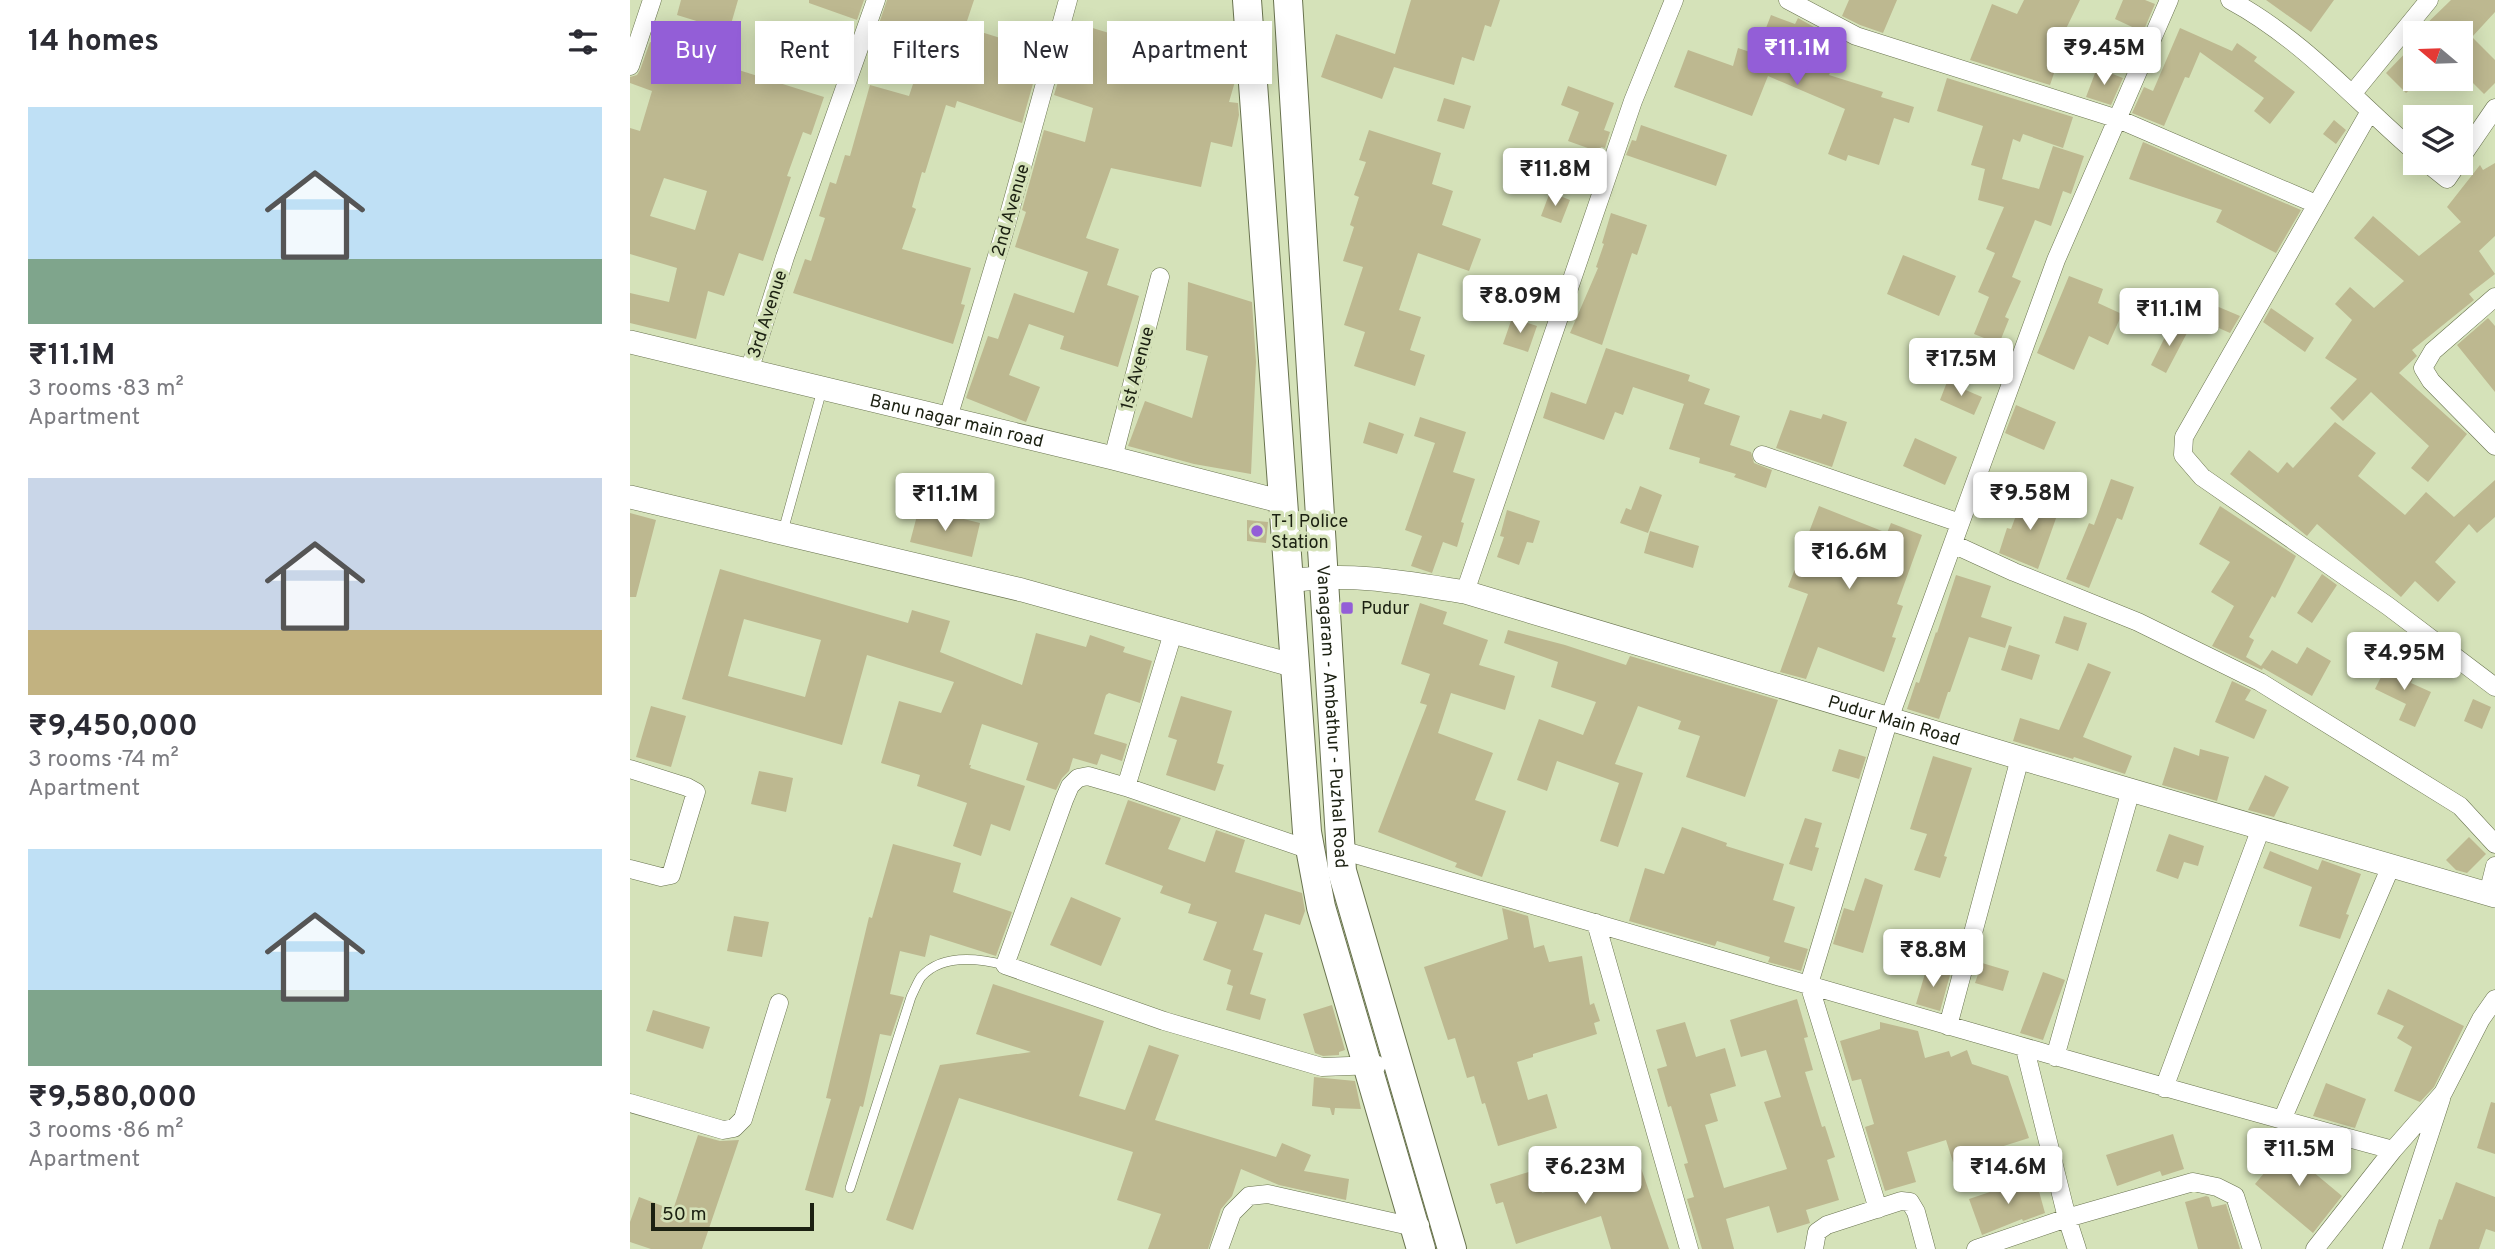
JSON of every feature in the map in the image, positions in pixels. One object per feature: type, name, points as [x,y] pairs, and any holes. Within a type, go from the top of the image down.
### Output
[{"type":"main road","points":[[1247,0],[1307,832],[1321,907],[1418,1238]]},
{"type":"main road","name":"Vanagaram - Ambathur - Puzhal Road","points":[[1288,0],[1342,871],[1452,1249]]},
{"type":"street","points":[[630,66],[652,0]]},
{"type":"street","name":"3rd Avenue","points":[[749,371],[785,257],[876,0]]},
{"type":"street","name":"2nd Avenue","points":[[948,418],[1003,236],[1068,0]]},
{"type":"street","points":[[1465,592],[1633,101],[1674,0]]},
{"type":"street","points":[[1788,0],[1856,36],[2118,118],[2316,204]]},
{"type":"street","points":[[1878,1209],[1810,984],[1889,719],[1960,523],[2056,260],[2169,0]]},
{"type":"street","points":[[2230,0],[2259,7],[2403,142]]},
{"type":"street","points":[[2353,93],[2429,0]]},
{"type":"street","points":[[2473,140],[2495,108]]},
{"type":"street","points":[[2370,113],[2184,437],[2183,455],[2202,477],[2388,606],[2495,687]]},
{"type":"street","name":"1st Avenue","points":[[1113,458],[1160,277]]},
{"type":"street","points":[[2495,297],[2433,351],[2423,368],[2431,381],[2495,446]]},
{"type":"street","name":"Banu nagar main road","points":[[630,342],[1113,458],[1283,502]]},
{"type":"street","points":[[1762,455],[1960,523]]},
{"type":"street","points":[[630,497],[1022,590],[1295,666]]},
{"type":"street","points":[[1953,544],[2014,572],[2138,622],[2260,682],[2460,806],[2495,844]]},
{"type":"street","name":"Pudur Main Road","points":[[1289,581],[1325,576],[1378,578],[1465,592],[2020,758],[2492,895]]},
{"type":"street","points":[[1126,788],[1173,633]]},
{"type":"street","points":[[1948,1026],[2020,758]]},
{"type":"street","points":[[630,769],[696,792],[671,875],[661,877],[630,869]]},
{"type":"street","points":[[1310,850],[1088,776],[1077,778],[1070,786],[1005,965],[1164,1021],[1322,1067],[1398,1063]]},
{"type":"street","points":[[2055,1057],[2131,790]]},
{"type":"street","points":[[2164,1088],[2261,828]]},
{"type":"street","points":[[1341,850],[1810,984],[2025,1049],[2393,1150]]},
{"type":"street","points":[[2282,1120],[2390,866]]},
{"type":"street","points":[[2492,895],[2495,866]]},
{"type":"street","points":[[1597,923],[1689,1249]]},
{"type":"street","points":[[2392,1249],[2443,1093],[2481,1019],[2495,999]]},
{"type":"street","points":[[630,1103],[723,1130],[734,1128],[743,1119],[779,1003]]},
{"type":"street","points":[[2025,1049],[2077,1249]]},
{"type":"street","points":[[2315,1249],[2393,1150],[2443,1093]]},
{"type":"street","points":[[1976,1249],[2067,1218],[2193,1182],[2231,1192],[2235,1196],[2252,1249]]},
{"type":"street","points":[[1219,1249],[1232,1213],[1249,1196],[1268,1194],[1418,1238],[1443,1217]]},
{"type":"street","points":[[1814,1249],[1817,1232],[1827,1225],[1901,1201],[1910,1202],[1916,1212],[1926,1249]]},
{"type":"lane","points":[[783,533],[822,388]]},
{"type":"lane","points":[[850,1188],[911,997],[921,978],[938,964],[954,961],[982,960],[1005,965]]},
{"type":"building","points":[[681,0],[738,0],[732,21],[696,21],[677,15]]},
{"type":"building","points":[[809,0],[864,0],[857,20],[809,3]]},
{"type":"building","points":[[887,0],[974,0],[967,21],[880,21]]},
{"type":"building","points":[[1411,0],[1500,0],[1491,27],[1485,25],[1474,61],[1462,57],[1454,85],[1394,67],[1382,99],[1321,77],[1336,34],[1395,54]]},
{"type":"building","points":[[1849,0],[1897,0],[1883,33],[1842,16]]},
{"type":"building","points":[[2024,0],[2080,0],[2062,37],[2066,38],[2050,85],[1970,60],[1992,4],[2017,14]]},
{"type":"building","points":[[2123,0],[2145,0],[2155,4],[2143,32],[2115,19]]},
{"type":"building","points":[[2266,0],[2334,0],[2311,32]]},
{"type":"building","points":[[2451,0],[2495,0],[2495,12],[2473,36],[2473,21],[2429,21]]},
{"type":"building","points":[[1771,15],[1795,24],[1798,18],[1821,31],[1810,61],[1831,70],[1829,75],[1883,92],[1881,97],[1914,107],[1909,123],[1894,118],[1879,165],[1848,155],[1846,161],[1828,154],[1845,109],[1768,76],[1752,116],[1674,87],[1688,50],[1733,66],[1738,48],[1756,54]]},
{"type":"building","points":[[1093,28],[1107,32],[1107,84],[1234,84],[1229,102],[1238,103],[1239,115],[1232,147],[1211,142],[1201,187],[1111,168],[1086,238],[1119,249],[1107,285],[1139,296],[1118,367],[1060,349],[1064,336],[1029,324],[1009,375],[1040,387],[1026,422],[966,398],[988,336],[998,339],[1014,293],[1074,313],[1088,272],[1015,247],[1026,212],[1022,210],[1044,130],[1085,142],[1093,108],[1054,95],[1057,84],[1093,84]]},
{"type":"building","points":[[2180,28],[2232,51],[2237,43],[2257,57],[2254,61],[2295,92],[2270,124],[2254,111],[2264,98],[2200,52],[2189,78],[2185,77],[2164,126],[2132,113],[2144,87],[2153,91]]},
{"type":"building","points":[[984,33],[998,37],[998,84],[1033,84],[1022,123],[957,101],[955,108],[946,105],[925,173],[922,172],[912,207],[916,209],[902,249],[971,268],[961,304],[965,305],[953,344],[793,293],[805,259],[811,261],[825,218],[819,216],[830,182],[836,184],[845,155],[850,156],[870,85],[909,96],[913,84],[984,84]]},
{"type":"building","points":[[2473,38],[2495,60],[2495,83],[2484,94],[2473,83]]},
{"type":"building","points":[[650,42],[651,84],[741,84],[741,71],[755,75],[755,84],[783,84],[824,97],[811,135],[803,132],[787,176],[791,177],[763,261],[739,253],[724,296],[708,291],[696,339],[630,323],[630,293],[669,302],[677,268],[630,254],[630,128],[640,131],[652,91],[630,83],[630,77],[637,75]],"holes":[[[664,178],[707,191],[695,230],[650,216]]]},
{"type":"building","points":[[2403,55],[2403,90],[2386,73]]},
{"type":"building","points":[[2097,68],[2123,78],[2111,105],[2086,97]]},
{"type":"building","points":[[1947,78],[2073,117],[2063,148],[2023,134],[2020,142],[2013,139],[2002,179],[2039,189],[2053,146],[2084,156],[2071,194],[2063,191],[2051,226],[2035,220],[2012,277],[2021,281],[2005,317],[2009,319],[1999,344],[1974,334],[1989,297],[1978,292],[1995,253],[1986,249],[2004,207],[1978,200],[1985,169],[1971,165],[1983,126],[1937,111]]},
{"type":"building","points":[[1568,86],[1614,103],[1604,130],[1610,132],[1605,148],[1601,147],[1599,152],[1568,141],[1579,112],[1561,105]]},
{"type":"building","points":[[1444,98],[1471,106],[1464,129],[1437,121]]},
{"type":"building","points":[[2334,120],[2346,130],[2336,144],[2323,134]]},
{"type":"building","points":[[1641,125],[1727,155],[1716,186],[1626,155],[1632,140],[1636,141]]},
{"type":"building","points":[[1369,130],[1441,153],[1432,184],[1453,191],[1442,225],[1481,239],[1469,271],[1418,253],[1399,310],[1421,317],[1410,350],[1425,355],[1415,386],[1354,366],[1365,332],[1344,325],[1363,267],[1343,261],[1354,227],[1350,225],[1359,197],[1354,195],[1366,162],[1359,160]]},
{"type":"building","points":[[2143,142],[2301,210],[2276,253],[2216,222],[2222,210],[2129,179]]},
{"type":"building","points":[[2495,163],[2495,236],[2479,251],[2495,274],[2469,294],[2474,300],[2412,350],[2417,356],[2399,373],[2467,434],[2428,482],[2411,468],[2429,446],[2371,392],[2343,421],[2330,408],[2357,379],[2325,358],[2352,320],[2335,304],[2350,287],[2374,308],[2404,281],[2354,238],[2373,216],[2419,256],[2461,222],[2447,207],[2480,165],[2483,170]]},
{"type":"building","points":[[1550,192],[1570,200],[1561,223],[1541,216]]},
{"type":"building","points":[[1611,213],[1647,225],[1637,255],[1632,253],[1602,345],[1570,333],[1598,268],[1596,267]]},
{"type":"building","points":[[1903,255],[1956,276],[1939,316],[1887,294]]},
{"type":"building","points":[[2069,276],[2103,289],[2098,303],[2122,314],[2108,345],[2089,336],[2074,370],[2037,353]]},
{"type":"building","points":[[1188,282],[1252,302],[1256,362],[1251,474],[1194,464],[1128,446],[1145,401],[1192,418],[1208,356],[1186,350]]},
{"type":"building","points":[[2195,297],[2240,316],[2230,333],[2187,314]]},
{"type":"building","points":[[2271,308],[2314,338],[2305,352],[2263,322]]},
{"type":"building","points":[[1512,318],[1537,326],[1528,352],[1503,344]]},
{"type":"building","points":[[2488,318],[2495,326],[2495,392],[2457,345]]},
{"type":"building","points":[[2172,323],[2188,331],[2166,373],[2151,365]]},
{"type":"building","points":[[1606,348],[1690,375],[1688,381],[1710,389],[1704,404],[1740,416],[1730,445],[1751,452],[1754,463],[1772,470],[1766,488],[1734,477],[1736,474],[1699,463],[1700,458],[1669,449],[1684,404],[1633,387],[1623,415],[1615,412],[1604,440],[1543,418],[1551,392],[1586,404]]},
{"type":"building","points":[[1947,382],[1982,397],[1974,415],[1940,400]]},
{"type":"building","points":[[2016,405],[2056,422],[2044,450],[2005,433]]},
{"type":"building","points":[[1790,410],[1821,419],[1823,414],[1847,422],[1832,467],[1776,448]]},
{"type":"building","points":[[1420,417],[1466,432],[1453,472],[1475,479],[1461,522],[1464,523],[1457,547],[1443,542],[1432,573],[1411,566],[1422,536],[1405,530],[1435,443],[1414,436]]},
{"type":"building","points":[[1369,422],[1404,434],[1397,454],[1363,443]]},
{"type":"building","points":[[2335,422],[2376,453],[2358,476],[2405,515],[2426,492],[2454,517],[2495,480],[2495,517],[2477,533],[2469,524],[2435,562],[2456,582],[2438,602],[2415,581],[2401,597],[2317,524],[2307,536],[2230,474],[2249,450],[2278,473],[2287,462],[2293,468]]},
{"type":"building","points":[[1915,438],[1957,457],[1945,485],[1903,466]]},
{"type":"building","points":[[2111,479],[2134,487],[2122,520],[2117,518],[2089,588],[2066,579],[2089,523],[2094,525]]},
{"type":"building","points":[[1640,486],[1662,495],[1648,533],[1620,523],[1626,508],[1631,510]]},
{"type":"building","points":[[2024,494],[2060,507],[2038,569],[1999,553],[2007,528],[2011,529]]},
{"type":"building","points":[[1819,506],[1887,533],[1891,523],[1922,535],[1897,604],[1903,606],[1892,637],[1896,638],[1884,672],[1818,647],[1806,679],[1780,672],[1808,594],[1788,587]]},
{"type":"building","points":[[2220,506],[2296,556],[2275,598],[2272,596],[2249,637],[2254,640],[2246,657],[2261,666],[2272,650],[2297,664],[2307,647],[2331,661],[2312,696],[2263,668],[2262,670],[2212,646],[2234,606],[2211,592],[2230,562],[2199,544]]},
{"type":"building","points":[[919,508],[980,523],[972,557],[910,542]]},
{"type":"building","points":[[1507,510],[1540,521],[1533,543],[1527,542],[1519,565],[1497,557],[1504,537],[1500,536]]},
{"type":"building","points":[[630,513],[656,520],[636,597],[630,597]]},
{"type":"building","name":"T-1 Police Station","points":[[1247,520],[1268,522],[1266,543],[1247,541]]},
{"type":"building","points":[[1650,531],[1699,546],[1693,568],[1644,553]]},
{"type":"building","points":[[720,569],[908,623],[912,610],[950,621],[940,652],[1022,685],[1036,633],[1086,647],[1090,635],[1125,647],[1123,652],[1152,661],[1140,703],[1109,693],[1106,695],[1094,734],[1127,744],[1122,761],[1101,754],[1097,765],[1073,758],[1069,771],[1056,790],[1026,780],[1038,743],[982,724],[970,768],[1025,786],[1010,831],[991,824],[981,856],[953,846],[967,803],[917,786],[920,775],[881,763],[899,701],[941,713],[954,682],[867,655],[842,745],[682,699]],"holes":[[[744,619],[821,640],[805,697],[728,676]]]},
{"type":"building","points":[[2322,574],[2337,585],[2312,623],[2297,613]]},
{"type":"building","points":[[1956,575],[1991,586],[1981,617],[2012,627],[2005,648],[1969,637],[1939,719],[1907,709],[1916,682],[1919,683]]},
{"type":"building","points":[[1420,603],[1447,612],[1443,624],[1488,640],[1479,665],[1515,676],[1505,710],[1451,693],[1438,733],[1493,753],[1475,800],[1506,811],[1482,877],[1455,867],[1457,863],[1378,832],[1427,705],[1420,703],[1430,674],[1401,664]]},
{"type":"building","points":[[2064,616],[2087,623],[2078,651],[2055,643]]},
{"type":"building","points":[[1508,630],[1626,665],[1630,656],[1778,700],[1745,797],[1686,777],[1700,736],[1678,729],[1681,721],[1638,706],[1615,764],[1643,773],[1618,847],[1600,841],[1619,783],[1557,761],[1547,791],[1517,780],[1539,719],[1583,735],[1596,702],[1551,687],[1558,662],[1504,643]]},
{"type":"building","points":[[2009,645],[2040,655],[2032,680],[2001,670]]},
{"type":"building","points":[[2389,661],[2415,674],[2411,683],[2431,692],[2415,727],[2399,720],[2406,704],[2375,689]]},
{"type":"building","points":[[2088,663],[2111,672],[2083,737],[2132,756],[2125,774],[2013,741],[2020,718],[2059,730]]},
{"type":"building","points":[[2232,681],[2251,690],[2245,700],[2267,710],[2254,739],[2215,722]]},
{"type":"building","points":[[1181,696],[1232,711],[1217,763],[1224,765],[1215,791],[1166,775],[1177,740],[1168,737]]},
{"type":"building","points":[[2473,699],[2491,707],[2482,729],[2464,721]]},
{"type":"building","points":[[651,706],[686,716],[671,767],[636,757]]},
{"type":"building","points":[[2174,747],[2199,756],[2200,749],[2229,757],[2217,801],[2162,785]]},
{"type":"building","points":[[1839,749],[1866,757],[1859,779],[1832,771]]},
{"type":"building","points":[[1933,756],[1972,768],[1944,856],[1947,857],[1940,878],[1914,870],[1927,834],[1910,829]]},
{"type":"building","points":[[759,771],[793,778],[786,812],[751,804]]},
{"type":"building","points":[[2265,775],[2289,787],[2274,817],[2248,810]]},
{"type":"building","points":[[1128,800],[1181,818],[1168,849],[1205,862],[1216,830],[1245,840],[1235,872],[1302,893],[1305,911],[1300,925],[1265,914],[1253,950],[1263,953],[1250,994],[1266,999],[1260,1020],[1226,1010],[1233,986],[1227,984],[1231,970],[1203,960],[1217,922],[1188,913],[1191,904],[1160,893],[1163,886],[1105,864]]},
{"type":"building","points":[[1805,818],[1822,823],[1815,847],[1819,848],[1812,871],[1789,864]]},
{"type":"building","points":[[1682,827],[1727,843],[1726,846],[1784,864],[1773,900],[1795,907],[1784,942],[1808,949],[1801,971],[1768,962],[1770,957],[1717,941],[1715,946],[1629,921],[1645,868],[1664,874]]},
{"type":"building","points":[[2169,834],[2204,846],[2198,866],[2184,862],[2178,879],[2156,871]]},
{"type":"building","points":[[2469,837],[2486,854],[2467,873],[2456,870],[2446,860]]},
{"type":"building","points":[[893,844],[961,863],[953,892],[1012,912],[996,956],[930,935],[925,957],[900,951],[890,994],[904,997],[891,1036],[880,1034],[863,1107],[860,1106],[833,1198],[805,1190],[831,1099],[826,1098],[869,917],[872,918]]},
{"type":"building","points":[[2270,851],[2318,870],[2322,860],[2361,874],[2340,939],[2299,926],[2312,887],[2263,868]]},
{"type":"building","points":[[1865,878],[1883,885],[1863,953],[1833,944],[1844,908],[1854,911]]},
{"type":"building","points":[[1071,897],[1121,918],[1101,966],[1050,945]]},
{"type":"building","points":[[1502,908],[1528,916],[1534,948],[1544,945],[1549,962],[1582,956],[1590,1005],[1594,1003],[1600,1021],[1594,1023],[1597,1034],[1533,1054],[1533,1057],[1517,1062],[1528,1100],[1547,1094],[1557,1128],[1498,1146],[1474,1076],[1467,1078],[1455,1038],[1448,1040],[1424,967],[1508,939]]},
{"type":"building","points":[[734,916],[769,922],[762,957],[727,951]]},
{"type":"building","points":[[1982,963],[2009,971],[2003,991],[1975,983]]},
{"type":"building","points":[[1927,967],[1950,975],[1940,1011],[1916,1004]]},
{"type":"building","points":[[2043,972],[2065,980],[2043,1040],[2020,1033]]},
{"type":"building","points":[[993,984],[1104,1021],[1079,1096],[1125,1110],[1149,1045],[1179,1055],[1155,1120],[1276,1157],[1282,1143],[1311,1155],[1304,1171],[1349,1179],[1346,1200],[1279,1185],[1241,1169],[1232,1196],[1221,1209],[1208,1249],[1148,1249],[1161,1214],[1117,1200],[1133,1152],[959,1098],[913,1230],[886,1220],[940,1065],[1031,1052],[976,1034]]},
{"type":"building","points":[[2388,989],[2464,1026],[2434,1087],[2420,1102],[2394,1091],[2412,1047],[2397,1038],[2404,1026],[2377,1014]]},
{"type":"building","points":[[1797,999],[1808,1037],[1804,1038],[1813,1070],[1805,1072],[1822,1127],[1825,1126],[1835,1157],[1827,1160],[1839,1200],[1806,1210],[1810,1223],[1777,1233],[1769,1206],[1726,1219],[1734,1249],[1702,1249],[1687,1199],[1694,1197],[1684,1164],[1688,1163],[1657,1069],[1667,1066],[1656,1030],[1685,1022],[1696,1057],[1725,1048],[1736,1086],[1710,1094],[1718,1121],[1705,1125],[1724,1188],[1787,1169],[1764,1102],[1781,1097],[1766,1050],[1741,1057],[1730,1020]]},
{"type":"building","points":[[1332,1005],[1345,1050],[1339,1052],[1339,1055],[1323,1056],[1315,1053],[1303,1014]]},
{"type":"building","points":[[653,1010],[710,1027],[703,1049],[646,1031]]},
{"type":"building","points":[[1880,1022],[1918,1031],[1925,1058],[1949,1051],[1951,1057],[1967,1050],[1972,1064],[2008,1076],[2029,1138],[1953,1162],[1946,1140],[1907,1152],[1916,1182],[1885,1191],[1865,1127],[1874,1124],[1861,1079],[1852,1081],[1840,1041],[1880,1029]]},
{"type":"building","points":[[1314,1077],[1355,1081],[1361,1109],[1335,1108],[1332,1115],[1330,1108],[1312,1106]]},
{"type":"building","points":[[2326,1083],[2366,1099],[2355,1128],[2313,1116]]},
{"type":"building","points":[[2491,1102],[2495,1103],[2495,1154],[2477,1148]]},
{"type":"building","points":[[2173,1134],[2184,1169],[2162,1176],[2160,1171],[2117,1186],[2106,1155]]},
{"type":"building","points":[[698,1135],[720,1141],[739,1140],[702,1249],[651,1249],[630,1242],[630,1222],[639,1197],[673,1210]]},
{"type":"building","points":[[2289,1143],[2316,1166],[2312,1171],[2342,1196],[2313,1233],[2255,1184]]},
{"type":"building","points":[[1630,1158],[1633,1170],[1641,1168],[1669,1249],[1611,1249],[1601,1216],[1516,1244],[1503,1202],[1496,1204],[1490,1184],[1535,1170],[1542,1193],[1579,1182],[1577,1174]]},
{"type":"building","points":[[2035,1177],[2045,1213],[1982,1235],[1969,1199]]},
{"type":"building","points":[[2456,1182],[2495,1197],[2495,1232],[2486,1229],[2479,1249],[2429,1249],[2439,1219],[2442,1220]]},
{"type":"building","points":[[2209,1197],[2212,1207],[2226,1204],[2240,1249],[2198,1249],[2185,1202]]},
{"type":"place","name":"T-1 Police Station","points":[[1257,531]]},
{"type":"place","name":"Pudur","points":[[1347,608]]}]
